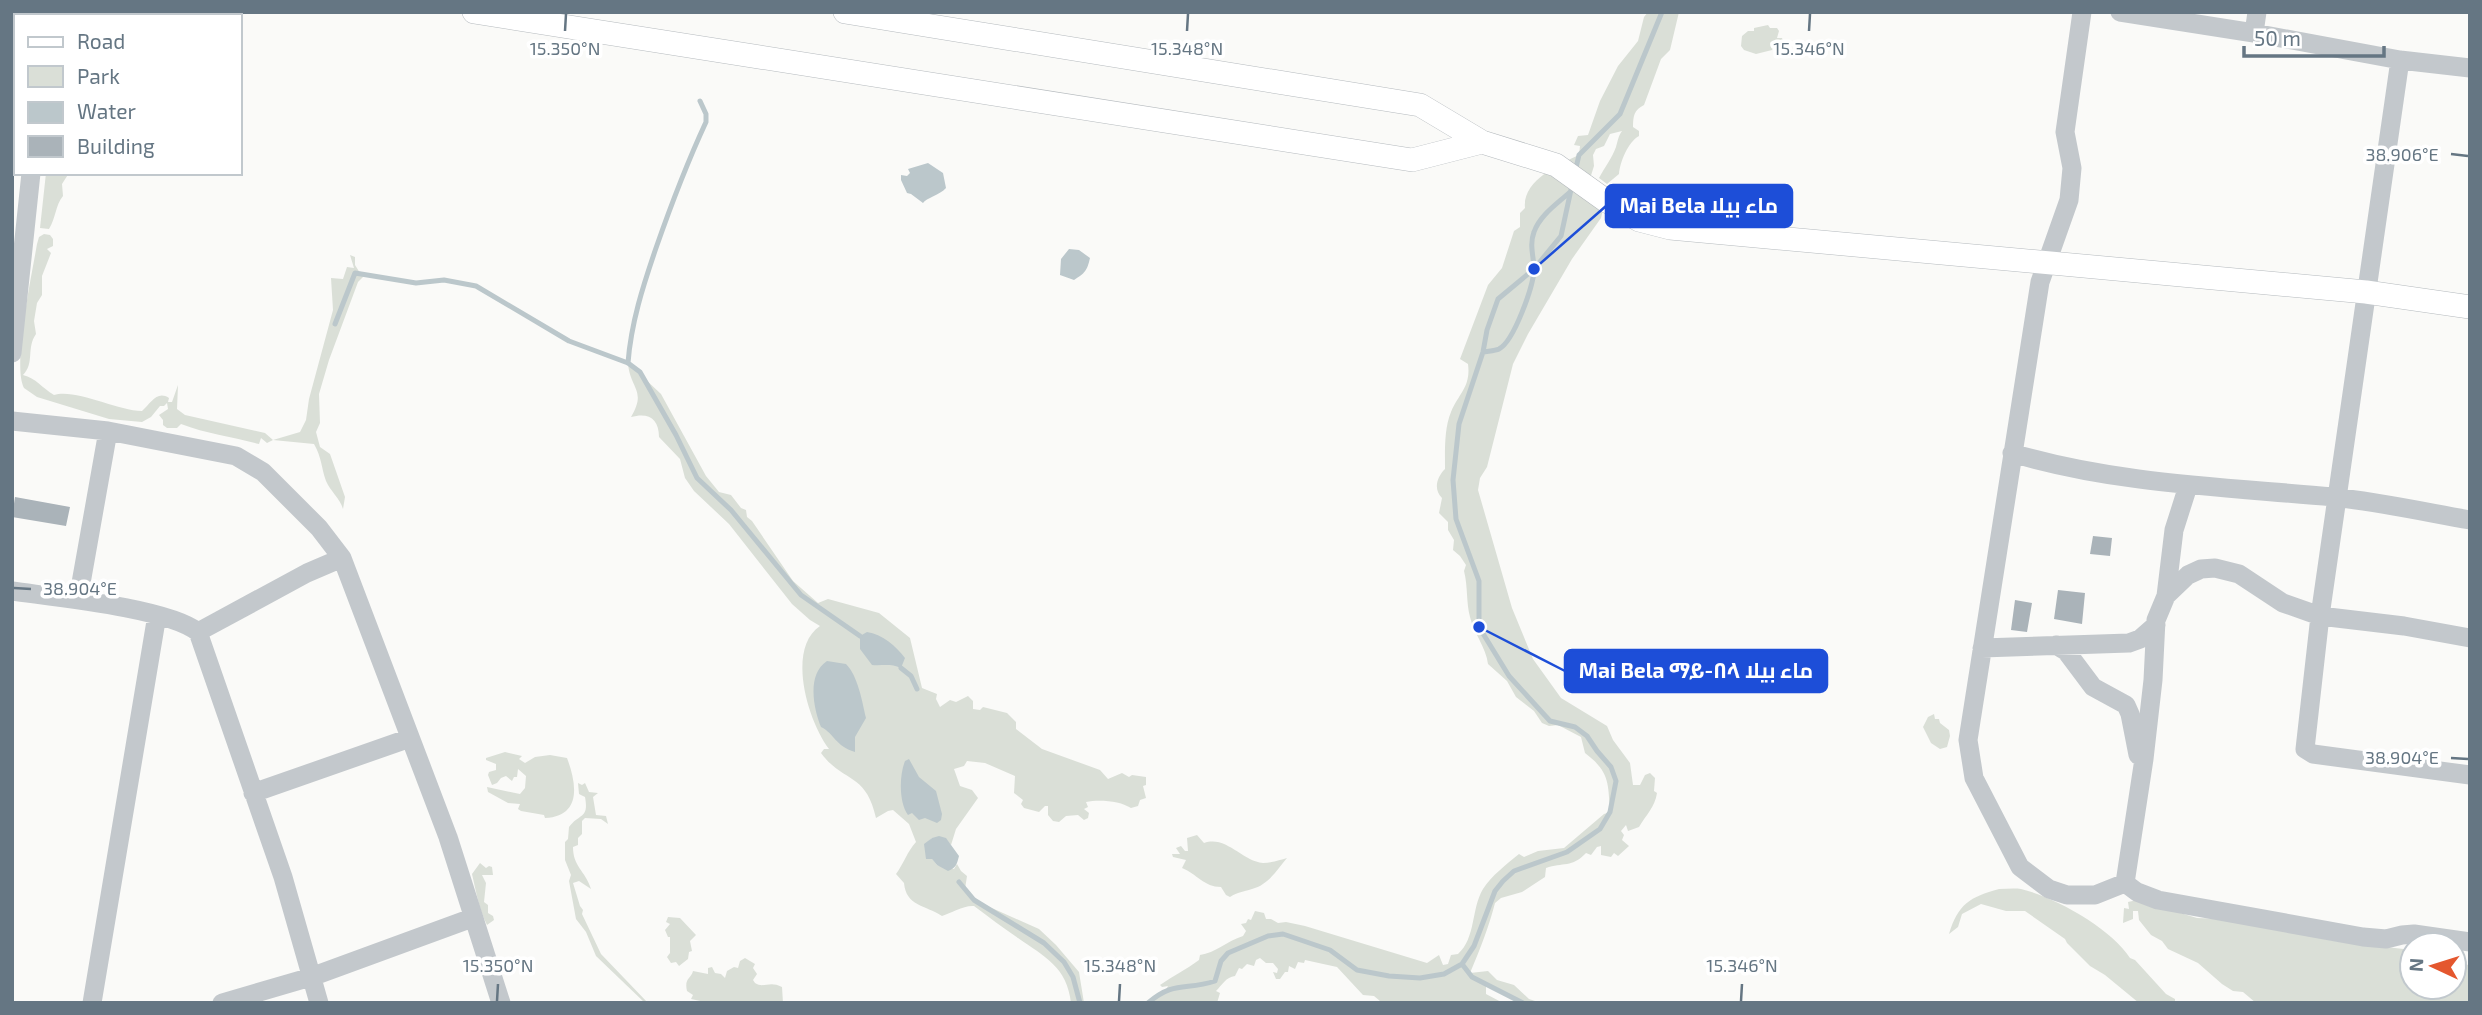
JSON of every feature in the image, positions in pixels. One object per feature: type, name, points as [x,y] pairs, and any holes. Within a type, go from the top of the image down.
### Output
[{"type":"main road","points":[[474,12],[1412,160],[1482,142]]},
{"type":"main road","points":[[845,12],[1420,105],[1482,142],[1556,166],[1639,220],[1670,228],[2366,292],[2470,307]]},
{"type":"street","points":[[2082,12],[2065,132],[2072,168],[2068,200],[2040,282],[1968,740],[1974,778],[2020,867],[2049,889],[2067,895],[2095,895],[2125,883]]},
{"type":"street","points":[[2120,12],[2400,60],[2470,68]]},
{"type":"street","points":[[2254,33],[2257,12]]},
{"type":"street","points":[[2400,60],[2320,616],[2305,748],[2313,754],[2470,775]]},
{"type":"street","points":[[12,353],[31,175]]},
{"type":"street","points":[[12,421],[108,431],[236,456],[262,472],[319,527],[342,558],[448,836],[501,1003]]},
{"type":"street","points":[[78,600],[108,431]]},
{"type":"street","points":[[2012,453],[2044,463],[2189,486],[2337,498],[2470,520]]},
{"type":"street","points":[[2166,596],[2174,530],[2189,486]]},
{"type":"street","points":[[198,632],[307,573],[342,558]]},
{"type":"street","points":[[2125,883],[2153,680],[2156,625],[2166,596],[2188,575],[2201,569],[2215,568],[2239,574],[2283,603],[2320,616],[2404,626],[2470,638]]},
{"type":"street","points":[[12,591],[157,615],[192,627],[198,632],[283,877],[319,1003]]},
{"type":"street","points":[[92,1003],[157,615]]},
{"type":"street","points":[[1982,648],[2129,643],[2140,639],[2156,625]]},
{"type":"street","points":[[2056,645],[2066,651],[2093,687],[2126,705],[2141,776]]},
{"type":"street","points":[[253,793],[410,738]]},
{"type":"street","points":[[2125,883],[2137,892],[2158,900],[2295,926],[2386,939],[2402,934],[2469,936]]},
{"type":"street","points":[[222,1003],[311,977],[472,918]]},
{"type":"green space","points":[[1648,12],[1679,12],[1670,50],[1661,59],[1644,105],[1635,114],[1633,127],[1639,131],[1639,136],[1625,153],[1619,174],[1607,184],[1599,178],[1622,131],[1610,134],[1604,146],[1596,149],[1593,155],[1594,166],[1587,188],[1605,200],[1601,218],[1572,259],[1513,364],[1487,467],[1480,478],[1478,490],[1512,608],[1533,659],[1561,698],[1607,726],[1613,740],[1630,763],[1633,785],[1640,785],[1645,775],[1650,773],[1655,778],[1654,791],[1657,793],[1652,807],[1639,827],[1628,831],[1626,825],[1621,831],[1624,835],[1622,840],[1629,846],[1618,856],[1614,853],[1611,857],[1601,855],[1601,846],[1597,847],[1591,855],[1586,853],[1572,863],[1546,868],[1545,877],[1522,892],[1501,898],[1495,903],[1470,973],[1488,971],[1497,980],[1514,985],[1529,999],[1541,1003],[1516,1003],[1514,999],[1486,986],[1486,994],[1503,1003],[1380,1001],[1374,996],[1363,995],[1337,967],[1305,960],[1304,963],[1298,962],[1295,969],[1289,966],[1288,972],[1276,979],[1273,972],[1277,973],[1278,969],[1273,963],[1266,963],[1260,958],[1254,966],[1247,964],[1242,969],[1239,968],[1235,976],[1224,982],[1216,991],[1220,993],[1217,1003],[1148,1003],[1168,986],[1160,985],[1199,960],[1200,955],[1243,936],[1246,931],[1241,924],[1251,920],[1255,911],[1264,913],[1266,919],[1278,923],[1305,926],[1427,963],[1439,955],[1443,965],[1448,964],[1451,955],[1458,954],[1468,940],[1479,897],[1486,884],[1500,870],[1519,854],[1524,857],[1538,851],[1564,848],[1604,814],[1610,812],[1606,779],[1599,766],[1585,753],[1581,737],[1558,725],[1549,726],[1542,723],[1534,711],[1516,697],[1507,681],[1488,664],[1470,617],[1464,571],[1466,565],[1453,550],[1454,540],[1448,530],[1448,522],[1439,513],[1442,498],[1437,487],[1438,479],[1445,469],[1445,440],[1449,418],[1468,379],[1468,364],[1460,359],[1488,285],[1502,268],[1514,231],[1520,227],[1520,213],[1525,208],[1529,190],[1543,175],[1579,155],[1580,146],[1574,145],[1578,136],[1588,135],[1600,101],[1618,66],[1638,41],[1644,17]]},
{"type":"green space","points":[[1768,25],[1779,31],[1777,38],[1782,38],[1783,41],[1779,43],[1779,47],[1775,44],[1772,50],[1756,54],[1744,50],[1741,46],[1742,36],[1748,31],[1754,31],[1754,28]]},
{"type":"green space","points":[[46,175],[68,175],[62,184],[63,196],[49,229],[40,228]]},
{"type":"green space","points":[[44,234],[53,239],[53,246],[47,249],[51,253],[42,276],[42,295],[37,303],[34,321],[36,334],[31,345],[29,365],[23,375],[54,395],[73,394],[142,411],[158,396],[165,396],[169,398],[168,402],[172,402],[178,385],[177,409],[185,415],[265,433],[273,440],[267,443],[261,438],[259,444],[181,424],[177,428],[167,428],[159,415],[168,409],[167,403],[142,422],[109,419],[37,397],[24,388],[20,360],[24,319],[37,244],[39,237]]},
{"type":"green space","points":[[350,255],[355,257],[355,265],[360,273],[366,274],[358,282],[329,360],[319,394],[320,423],[316,432],[320,447],[330,454],[345,497],[343,509],[326,481],[314,444],[273,440],[300,432],[306,420],[333,310],[331,278],[343,279],[347,267],[354,268]]},
{"type":"green space","points":[[628,363],[661,394],[706,476],[719,492],[731,495],[741,508],[746,510],[747,517],[793,581],[818,603],[828,599],[879,613],[910,638],[922,688],[937,694],[940,707],[950,700],[956,702],[968,696],[973,701],[973,709],[980,710],[983,707],[1007,713],[1016,722],[1016,729],[1042,749],[1100,770],[1108,779],[1122,773],[1129,777],[1146,777],[1146,785],[1143,786],[1146,798],[1140,800],[1138,806],[1131,808],[1103,801],[1086,802],[1088,807],[1084,809],[1089,813],[1088,818],[1084,820],[1078,815],[1066,816],[1059,822],[1053,821],[1048,815],[1048,806],[1039,812],[1024,808],[1021,804],[1023,800],[1014,793],[1015,776],[985,763],[967,761],[964,766],[954,769],[960,786],[972,790],[978,798],[956,829],[951,845],[946,839],[932,838],[928,842],[926,851],[937,865],[954,869],[957,864],[967,876],[965,889],[974,900],[1039,929],[1056,945],[1079,972],[1084,1003],[1071,1003],[1065,980],[1046,957],[974,906],[942,916],[917,904],[908,896],[904,883],[896,874],[916,842],[909,824],[893,810],[876,818],[872,803],[860,785],[829,763],[821,753],[824,749],[829,749],[821,737],[808,704],[802,668],[804,651],[810,637],[820,626],[792,604],[729,524],[694,491],[685,478],[680,459],[659,437],[655,421],[643,415],[631,417],[638,395]]},
{"type":"green space","points":[[1934,714],[1935,719],[1939,719],[1949,730],[1947,747],[1940,749],[1931,743],[1923,727],[1928,717]]},
{"type":"green space","points":[[505,752],[522,756],[519,759],[525,763],[535,757],[550,755],[567,758],[573,777],[574,796],[566,811],[545,818],[544,815],[521,811],[518,809],[520,804],[508,803],[488,792],[487,787],[520,794],[525,788],[526,776],[518,769],[517,777],[512,781],[506,776],[492,785],[488,775],[496,770],[496,764],[486,758]]},
{"type":"green space","points":[[578,783],[585,783],[589,792],[598,793],[593,797],[596,815],[606,816],[608,824],[601,819],[585,818],[582,821],[582,834],[578,838],[578,845],[573,847],[577,864],[591,889],[579,881],[573,883],[582,914],[601,954],[648,1003],[596,956],[586,932],[576,919],[569,881],[571,875],[565,860],[565,842],[568,839],[569,827],[586,809],[585,797],[579,794]]},
{"type":"green space","points":[[1197,835],[1204,843],[1220,842],[1255,861],[1266,863],[1287,858],[1263,884],[1230,897],[1221,887],[1205,883],[1182,868],[1186,860],[1173,857],[1172,854],[1180,854],[1176,848],[1181,846],[1188,851],[1187,838]]},
{"type":"green space","points":[[480,863],[486,868],[492,867],[493,875],[482,875],[486,883],[484,902],[494,920],[487,925],[472,874]]},
{"type":"green space","points":[[1999,889],[2021,889],[2035,893],[2081,915],[2110,936],[2166,994],[2175,999],[2175,1003],[2139,1003],[2090,966],[2065,939],[2025,911],[2006,911],[1981,904],[1962,914],[1958,927],[1949,934],[1957,915],[1966,903]]},
{"type":"green space","points":[[2137,900],[2197,918],[2223,919],[2335,941],[2398,948],[2398,1001],[2468,1001],[2468,965],[2470,1003],[2256,1003],[2243,992],[2233,991],[2222,984],[2198,963],[2168,949],[2162,941],[2151,935],[2139,920],[2138,911],[2133,911],[2133,919],[2123,923],[2124,908],[2129,909],[2128,902]]},
{"type":"green space","points":[[668,917],[680,918],[696,935],[690,941],[692,951],[689,952],[688,959],[679,966],[676,962],[671,963],[667,957],[670,953],[670,937],[665,930],[670,924],[666,922]]},
{"type":"green space","points":[[745,958],[755,964],[755,983],[782,987],[783,1003],[710,1003],[691,999],[693,995],[687,991],[686,984],[693,971],[708,974],[708,968],[712,967],[715,973],[725,978],[727,971],[738,968],[740,961]]},
{"type":"water","points":[[928,163],[943,173],[946,188],[923,203],[907,193],[901,175],[907,176],[910,173],[908,169]]},
{"type":"water","points":[[1069,249],[1079,250],[1090,258],[1085,271],[1074,280],[1060,275],[1061,259]]},
{"type":"water","points":[[867,632],[883,638],[897,649],[905,658],[901,668],[872,665],[860,649],[860,636]]},
{"type":"water","points":[[827,661],[846,664],[859,689],[866,718],[855,737],[855,752],[839,743],[821,727],[818,719],[814,682],[816,674]]},
{"type":"water","points":[[909,759],[919,777],[936,791],[942,814],[937,823],[925,818],[919,820],[912,813],[908,815],[905,810],[901,782],[905,761]]},
{"type":"water","points":[[939,836],[946,838],[959,856],[956,865],[948,871],[932,859],[926,859],[924,844]]},
{"type":"building","points":[[15,497],[70,507],[66,526],[12,517]]},
{"type":"building","points":[[2093,536],[2112,538],[2110,556],[2090,554]]},
{"type":"building","points":[[2058,590],[2085,593],[2082,624],[2054,619]]},
{"type":"building","points":[[2015,600],[2032,603],[2027,632],[2011,630]]},
{"type":"waterway","points":[[1575,172],[1579,155],[1620,114],[1662,12]]},
{"type":"waterway","points":[[628,363],[635,319],[647,276],[673,200],[706,122],[706,114],[700,101]]},
{"type":"waterway","points":[[1148,1003],[1166,991],[1215,981],[1221,961],[1228,953],[1268,936],[1283,934],[1330,950],[1357,970],[1420,978],[1444,974],[1462,964],[1474,946],[1495,891],[1503,881],[1514,871],[1567,852],[1600,829],[1610,812],[1616,781],[1611,767],[1587,736],[1575,727],[1550,721],[1509,676],[1479,627],[1479,581],[1456,519],[1453,480],[1459,424],[1498,299],[1534,269],[1561,236],[1572,185]]},
{"type":"waterway","points":[[1483,352],[1499,349],[1511,336],[1522,313],[1533,278],[1534,232],[1545,215],[1570,192]]},
{"type":"waterway","points":[[335,324],[355,273],[416,283],[444,280],[476,286],[569,341],[628,363],[640,372],[697,478],[731,510],[801,595],[860,636]]},
{"type":"waterway","points":[[901,668],[911,676],[917,689]]},
{"type":"waterway","points":[[959,882],[974,900],[1044,943],[1064,962],[1073,977],[1080,1003]]},
{"type":"waterway","points":[[1462,964],[1472,977],[1523,1003]]},
{"type":"place","name":"Mai Bela ماء بيلا","points":[[1534,269]]},
{"type":"place","name":"Mai Bela ማይ-በላ ماء بيلا","points":[[1479,627]]}]
